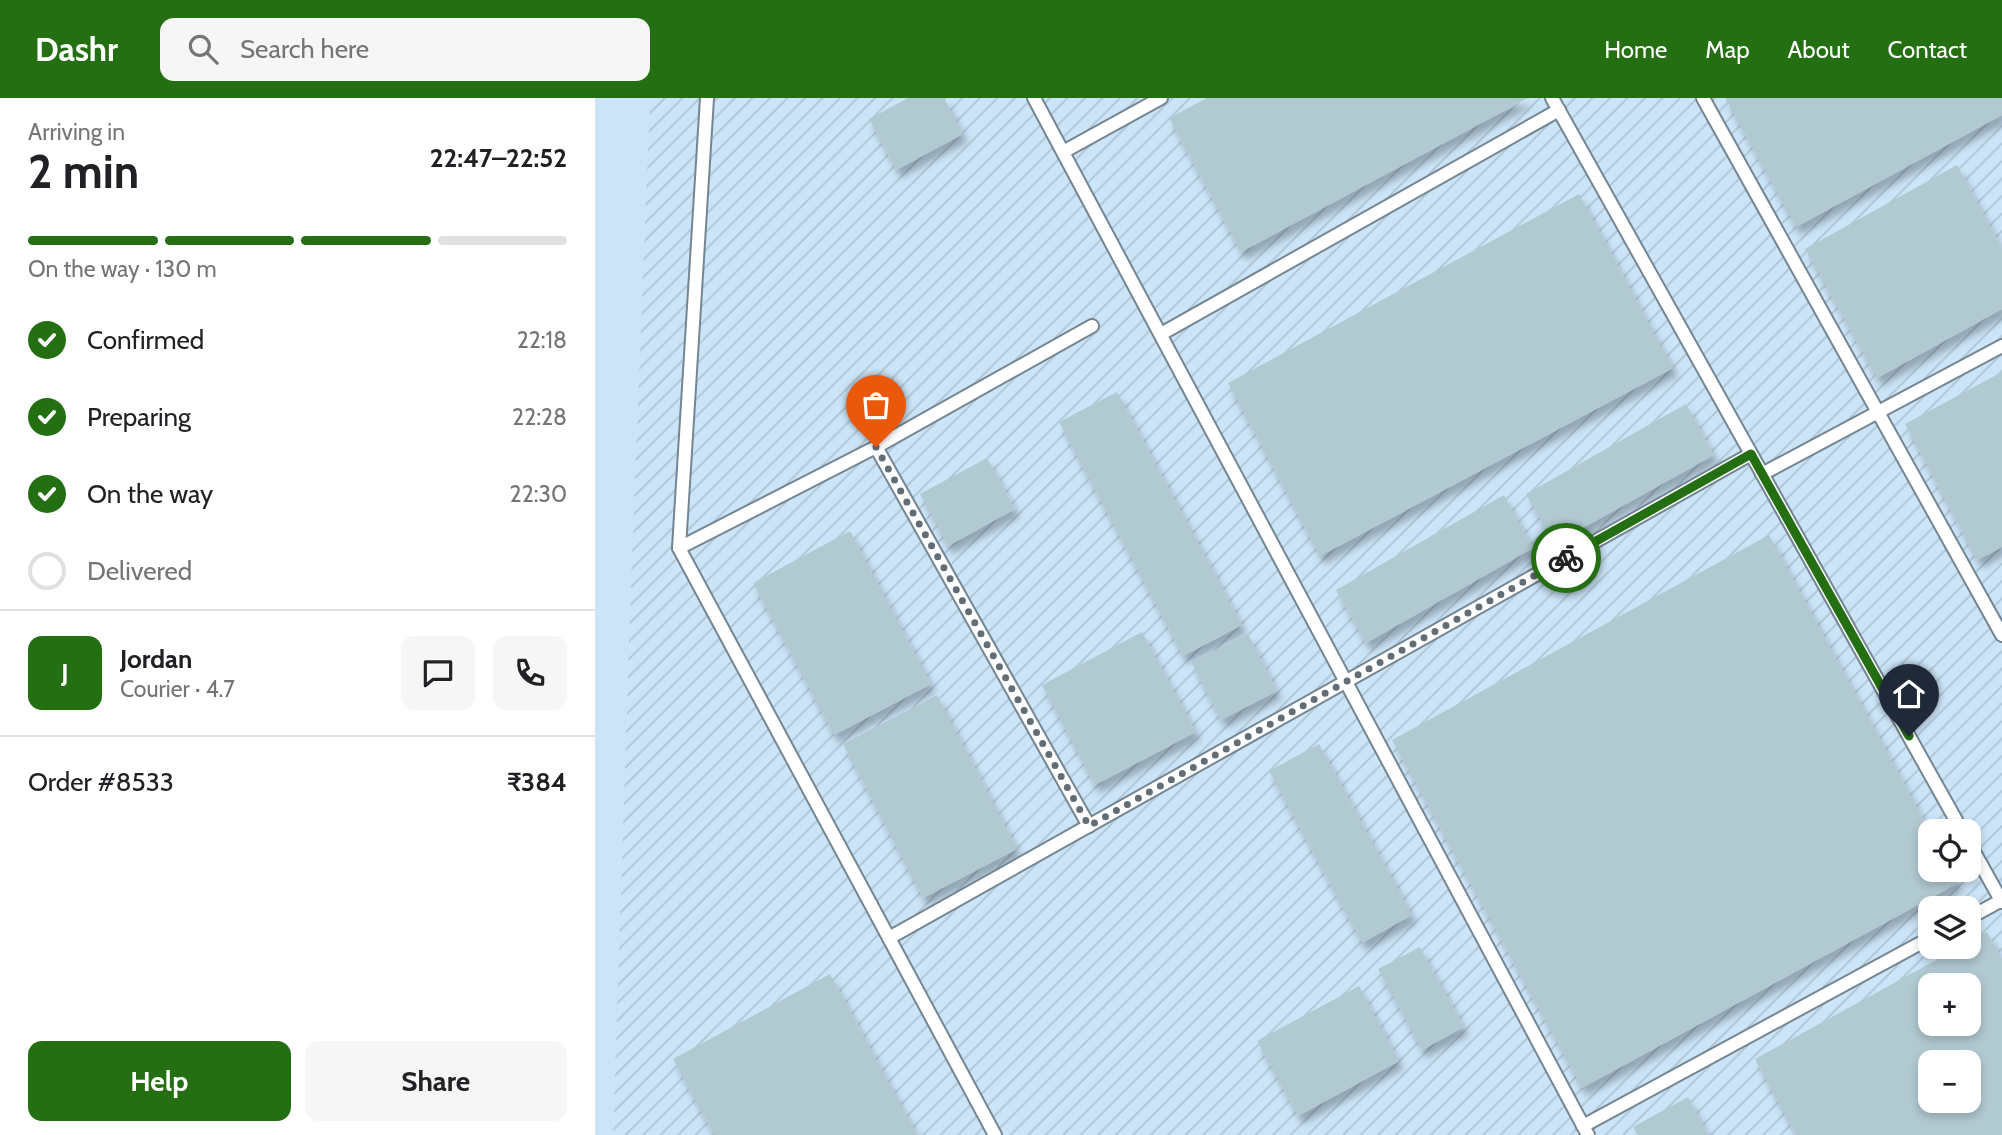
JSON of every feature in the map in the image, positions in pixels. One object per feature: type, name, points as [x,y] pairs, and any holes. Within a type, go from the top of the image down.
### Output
[{"type":"lane","points":[[707,98],[678,548],[995,1135]]},
{"type":"lane","points":[[1034,98],[1586,1130],[1918,945]]},
{"type":"lane","points":[[1063,152],[1161,98]]},
{"type":"lane","points":[[1552,98],[1955,819]]},
{"type":"lane","points":[[1703,98],[2002,635]]},
{"type":"lane","points":[[1161,334],[1559,110]]},
{"type":"lane","points":[[678,548],[876,447],[1092,326]]},
{"type":"lane","points":[[1762,474],[2002,346]]},
{"type":"lane","points":[[876,447],[1089,826]]},
{"type":"lane","points":[[889,937],[1751,454]]},
{"type":"lane","points":[[1981,864],[2002,901],[1981,912]]},
{"type":"shaded area","points":[[595,98],[652,98],[613,1135],[595,1135]]},
{"type":"shaded area","points":[[650,98],[2002,98],[2002,1135],[613,1135]]},
{"type":"building","points":[[908,98],[944,98],[963,134],[896,170],[869,119]]},
{"type":"building","points":[[1207,98],[1528,98],[1241,252],[1169,118]]},
{"type":"building","points":[[1725,98],[2002,98],[2002,115],[1796,227]]},
{"type":"building","points":[[1957,165],[2002,248],[2002,309],[1877,378],[1805,249]]},
{"type":"building","points":[[1579,194],[1673,368],[1320,556],[1228,383]]},
{"type":"building","points":[[2002,372],[2002,547],[1977,560],[1905,424]]},
{"type":"building","points":[[1117,392],[1242,625],[1183,656],[1059,422]]},
{"type":"building","points":[[1686,404],[1714,455],[1554,544],[1526,494]]},
{"type":"building","points":[[987,458],[1015,509],[948,546],[920,494]]},
{"type":"building","points":[[1504,495],[1533,548],[1366,643],[1336,590]]},
{"type":"building","points":[[850,531],[931,684],[834,735],[753,583]]},
{"type":"building","points":[[1769,535],[1923,819],[1918,819],[1918,882],[1958,883],[1934,896],[1918,896],[1918,905],[1582,1088],[1392,740]]},
{"type":"building","points":[[1142,632],[1196,732],[1095,785],[1042,685]]},
{"type":"building","points":[[1248,634],[1277,691],[1221,720],[1191,662]]},
{"type":"building","points":[[937,695],[1017,849],[923,898],[843,744]]},
{"type":"building","points":[[1319,744],[1412,915],[1362,943],[1269,771]]},
{"type":"building","points":[[1987,932],[2002,959],[2002,1135],[1796,1135],[1755,1059],[1938,959],[1981,959],[1981,935]]},
{"type":"building","points":[[1420,947],[1464,1027],[1422,1050],[1378,969]]},
{"type":"building","points":[[830,974],[917,1135],[714,1135],[673,1059]]},
{"type":"building","points":[[1359,986],[1399,1061],[1298,1116],[1257,1041]]},
{"type":"building","points":[[1688,1097],[1708,1135],[1638,1135],[1633,1127]]},
{"type":"way so far","points":[[876,447],[1089,826],[1566,558]]},
{"type":"route","points":[[1566,558],[1751,454],[1909,736]]}]
